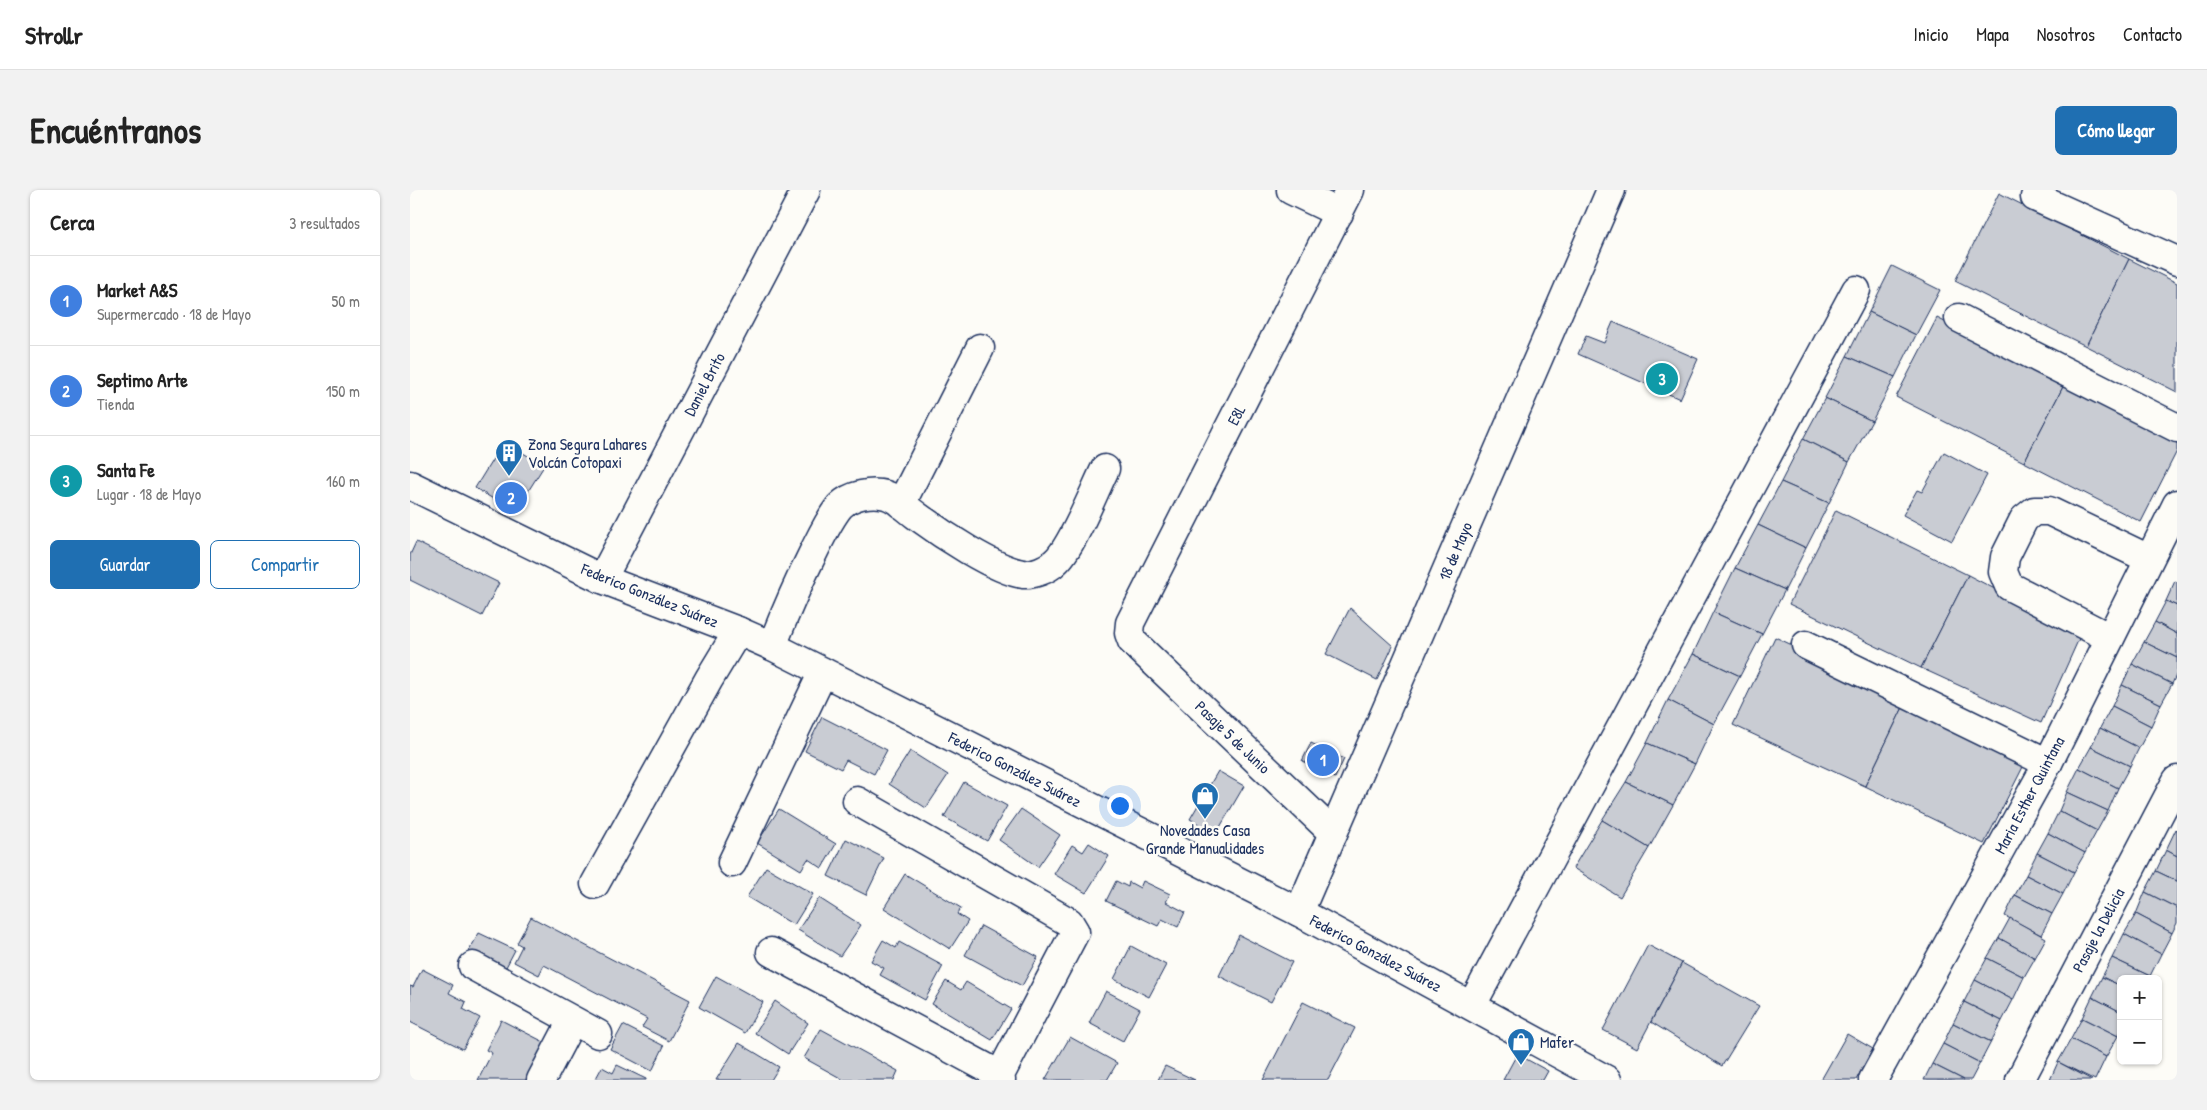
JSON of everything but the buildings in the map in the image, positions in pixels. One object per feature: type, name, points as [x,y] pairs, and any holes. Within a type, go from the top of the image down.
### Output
[{"type":"street","name":"Daniel Brito","points":[[602,579],[806,190]]},
{"type":"street","points":[[1291,190],[1345,201]]},
{"type":"street","name":"18 de Mayo","points":[[1299,912],[1611,190]]},
{"type":"street","points":[[2035,197],[2177,261]]},
{"type":"street","name":"E8L","points":[[1132,642],[1129,633],[1130,623],[1345,201]]},
{"type":"street","points":[[1472,1005],[1856,290]]},
{"type":"street","points":[[1960,318],[2177,428]]},
{"type":"street","points":[[901,504],[980,348]]},
{"type":"street","points":[[772,646],[790,600],[823,534],[840,507],[850,498],[874,494],[886,495],[989,561],[1024,574],[1040,571],[1055,562],[1068,545],[1105,469]]},
{"type":"street","name":"Federico González Suárez","points":[[410,486],[602,579],[772,646],[1299,912],[1607,1080]]},
{"type":"street","name":"Maria Esther Quintana","points":[[1873,1080],[2048,763],[2177,504]]},
{"type":"street","points":[[2110,638],[2009,586],[2003,572],[2005,557],[2024,519],[2034,511],[2049,511],[2149,559]]},
{"type":"street","points":[[596,884],[709,679],[738,631]]},
{"type":"street","name":"Pasaje 5 de Junio","points":[[1132,642],[1333,833]]},
{"type":"street","points":[[1806,645],[2048,763]]},
{"type":"street","points":[[732,863],[823,672]]},
{"type":"street","name":"Pasaje la Delicia","points":[[2020,1080],[2177,780]]},
{"type":"street","points":[[771,952],[1001,1078],[1076,932],[1069,922],[858,801]]},
{"type":"street","points":[[473,966],[598,1034]]},
{"type":"street","points":[[541,1080],[572,1021]]},
{"type":"place","name":"Santa Fe","points":[[1662,379]]},
{"type":"place","name":"Zona Segura Lahares Volcán Cotopaxi","points":[[509,477]]},
{"type":"place","name":"Septimo Arte","points":[[511,498]]},
{"type":"place","name":"Market A&S","points":[[1323,760]]},
{"type":"place","name":"Novedades Casa Grande Manualidades","points":[[1205,820]]},
{"type":"place","name":"Mafer","points":[[1521,1066]]}]
